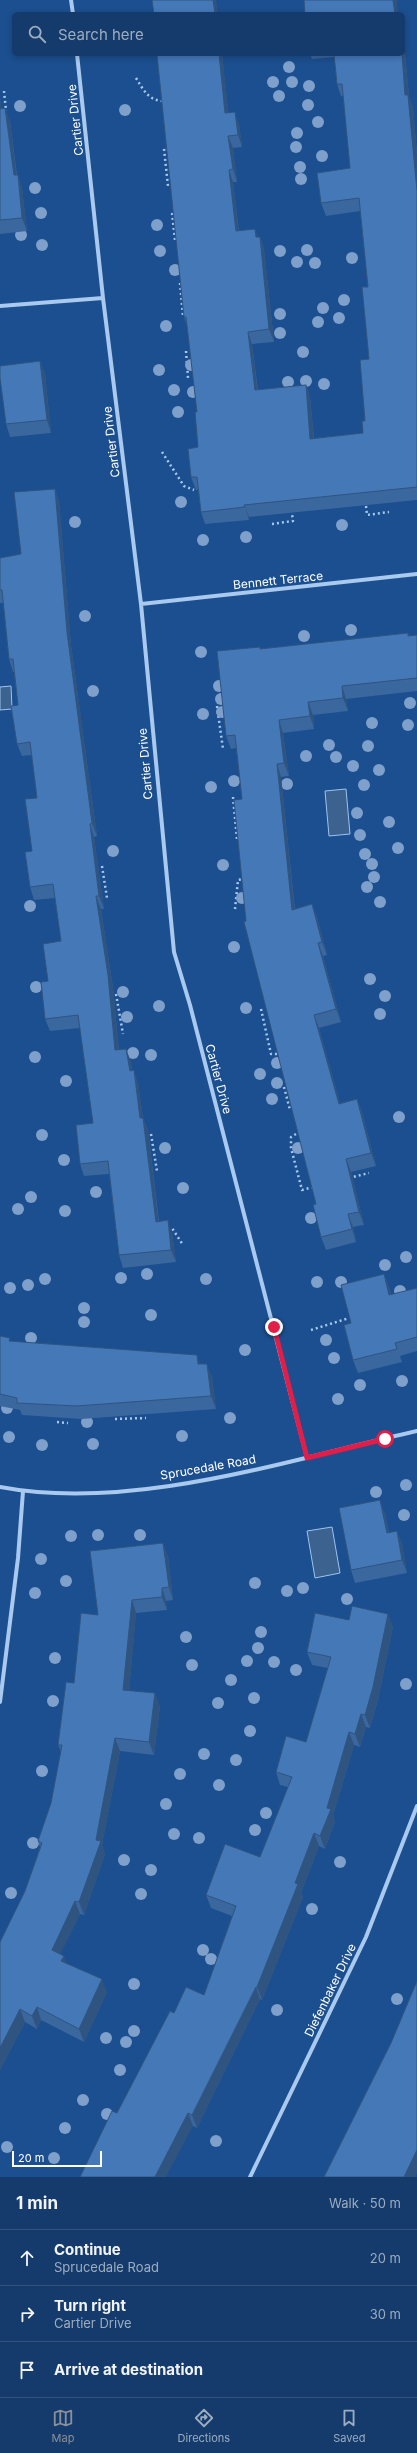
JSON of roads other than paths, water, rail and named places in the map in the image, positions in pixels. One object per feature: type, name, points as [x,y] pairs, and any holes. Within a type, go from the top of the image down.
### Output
[{"type":"street","points":[[71,0],[73,12]]},
{"type":"street","name":"Cartier Drive","points":[[77,56],[103,298],[141,604],[174,952],[190,1005],[307,1458]]},
{"type":"street","points":[[0,306],[103,298]]},
{"type":"street","name":"Bennett Terrace","points":[[141,604],[417,574]]},
{"type":"street","name":"Sprucedale Road","points":[[0,1487],[23,1491],[72,1493],[190,1483],[307,1458],[417,1431]]},
{"type":"street","points":[[0,1702],[18,1558],[23,1491]]},
{"type":"street","name":"Diefenbaker Drive","points":[[250,2177],[366,1937],[417,1806]]},
{"type":"water","points":[[11,686],[12,709],[0,710],[0,687]]},
{"type":"water","points":[[346,789],[350,834],[329,836],[325,791]]},
{"type":"water","points":[[332,1527],[340,1573],[315,1578],[307,1531]]}]
